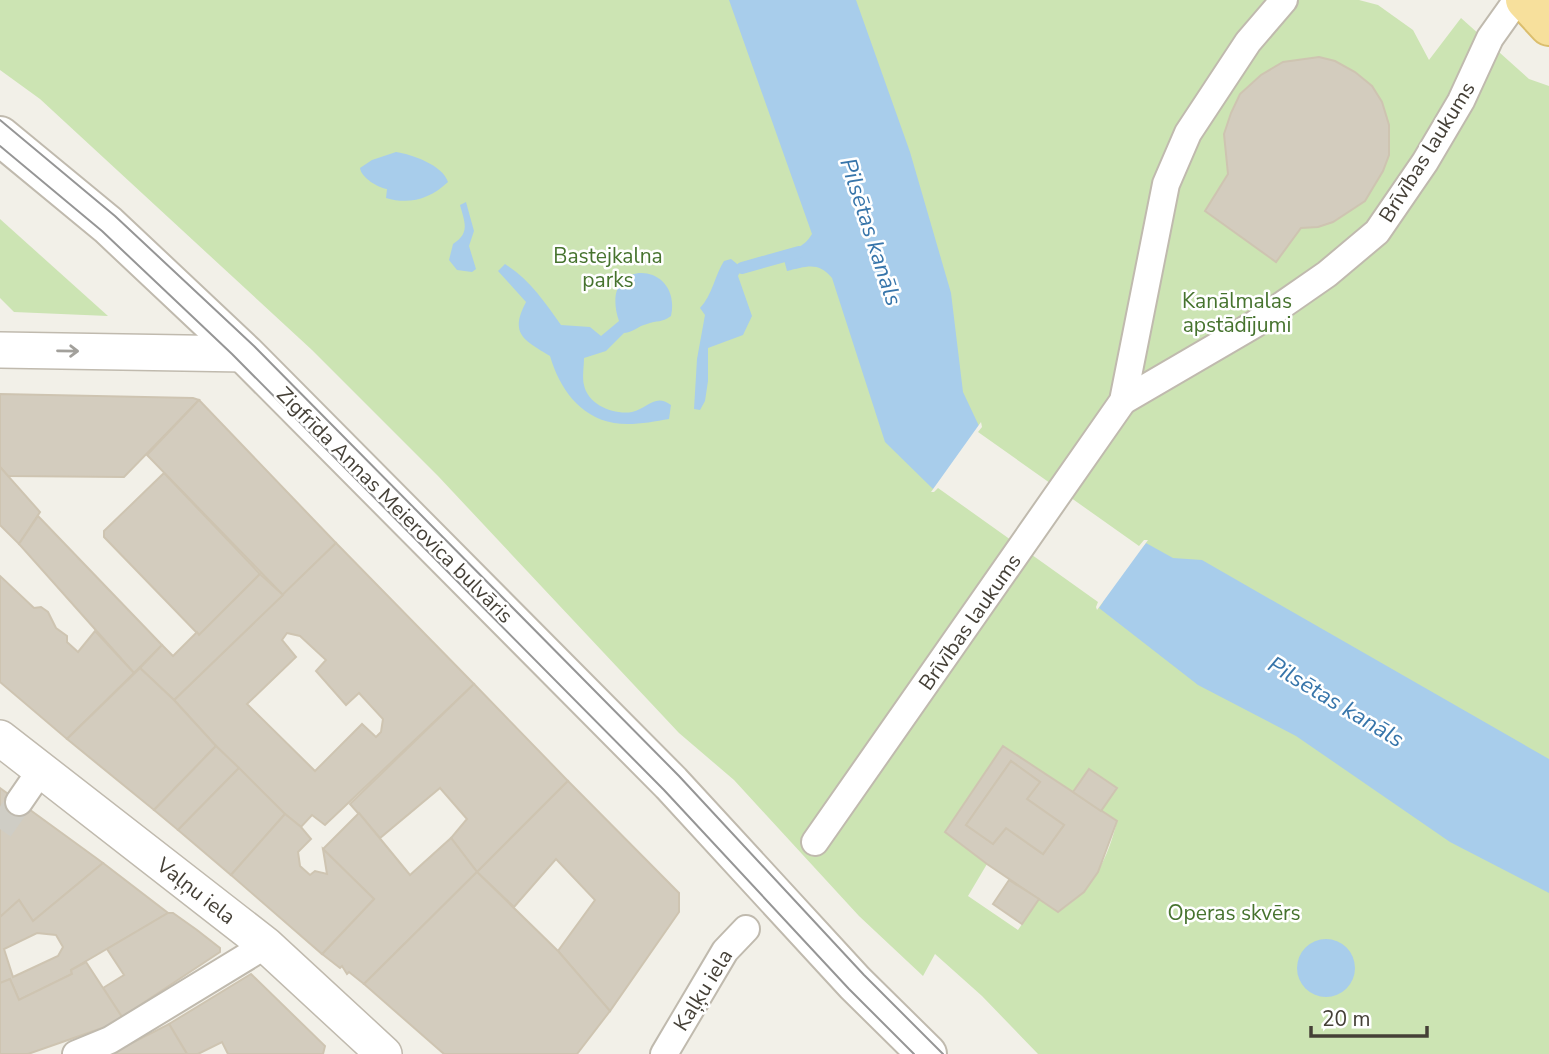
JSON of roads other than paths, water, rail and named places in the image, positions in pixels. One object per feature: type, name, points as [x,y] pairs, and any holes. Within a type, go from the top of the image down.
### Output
[{"type":"main road","points":[[1525,0],[1549,26]]},
{"type":"street","name":"Brīvības laukums","points":[[815,842],[1123,401],[1166,184],[1188,133],[1248,42],[1284,0]]},
{"type":"street","name":"Brīvības laukums","points":[[1123,401],[1255,324],[1327,274],[1377,232],[1425,162],[1461,101],[1490,38],[1517,0]]},
{"type":"street","name":"Zigfrīda Annas Meierovica bulvāris","points":[[0,136],[108,225],[245,354],[671,783],[855,983],[927,1054]]},
{"type":"street","points":[[0,350],[245,354]]},
{"type":"street","name":"Vaļņu iela","points":[[0,738],[266,945],[384,1054]]},
{"type":"street","points":[[19,802],[41,770]]},
{"type":"street","name":"Kaļķu iela","points":[[664,1054],[726,951],[746,929]]},
{"type":"street","points":[[76,1054],[110,1040],[266,945]]},
{"type":"water","name":"Pilsētas kanāls","points":[[729,0],[856,0],[910,152],[951,293],[963,392],[979,426],[974,433],[1139,551],[1146,543],[1173,558],[1202,560],[1549,759],[1549,893],[1450,842],[1296,736],[1198,685],[1099,608],[1103,602],[937,484],[933,489],[885,442],[832,278],[817,267],[787,271],[782,252],[799,247],[812,234]]},
{"type":"water","points":[[396,152],[418,158],[440,170],[448,182],[434,193],[419,199],[403,201],[386,198],[387,189],[367,179],[360,168],[372,160]]},
{"type":"water","points":[[466,202],[474,231],[469,246],[476,269],[472,272],[457,270],[449,260],[453,244],[464,232],[460,205]]},
{"type":"water","points":[[731,259],[742,268],[738,276],[752,316],[743,335],[708,348],[705,401],[700,410],[694,409],[697,359],[705,315],[700,308],[708,298],[724,261]]},
{"type":"water","points":[[505,264],[529,284],[561,325],[590,327],[601,336],[619,321],[615,300],[620,285],[629,276],[641,273],[654,276],[665,284],[671,297],[671,316],[624,333],[606,351],[584,358],[583,379],[586,392],[603,407],[625,413],[660,400],[671,405],[669,419],[634,424],[614,423],[590,414],[572,399],[559,379],[550,356],[526,340],[519,329],[526,302],[498,271]]},
{"type":"water","points":[[1326,939],[1342,944],[1350,952],[1355,968],[1350,984],[1342,992],[1326,997],[1310,992],[1302,984],[1297,968],[1302,952],[1310,944]]},
{"type":"waterway","points":[[742,268],[799,252]]},
{"type":"tunnel","points":[[0,829],[19,802]]},
{"type":"tram line","points":[[0,120],[115,216],[254,346],[679,776],[864,975],[943,1054]]},
{"type":"tram line","points":[[0,146],[102,231],[232,354],[664,790],[849,989],[914,1054]]},
{"type":"park label","name":"Bastejkalna parks","points":[[608,268]]},
{"type":"park label","name":"Kanālmalas apstādījumi","points":[[1237,313]]},
{"type":"park label","name":"Operas skvērs","points":[[1234,913]]}]
